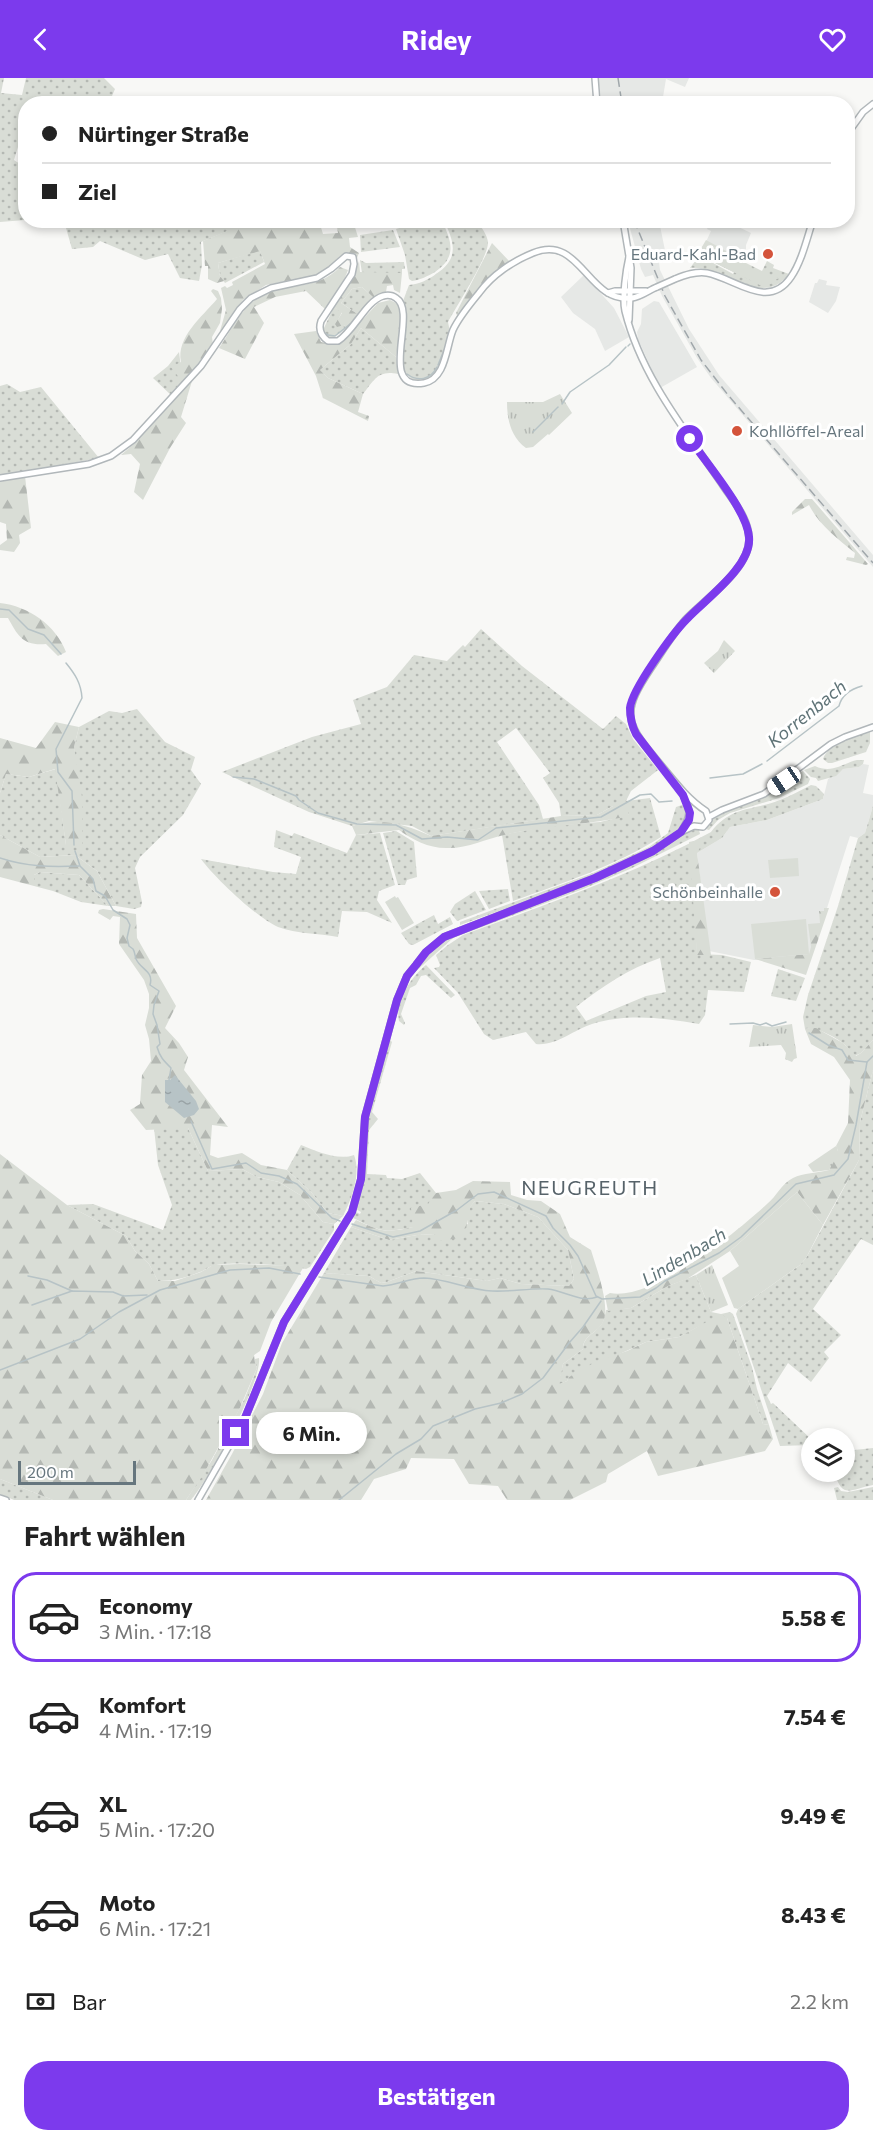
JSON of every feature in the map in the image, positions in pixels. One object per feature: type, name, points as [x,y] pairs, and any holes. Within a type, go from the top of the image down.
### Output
[{"type":"main road","points":[[595,79],[598,96]]},
{"type":"main road","points":[[855,123],[863,112],[873,104]]},
{"type":"main road","points":[[624,228],[631,268],[628,298],[632,337],[658,389],[741,512],[748,529],[748,551],[738,567],[684,622],[661,653],[632,700],[631,720],[636,734],[680,788],[709,817]]},
{"type":"main road","points":[[0,478],[89,464],[103,460],[119,451],[133,440],[195,374],[240,309],[251,298],[271,288],[317,278],[332,269],[346,256],[353,257],[354,269],[321,321],[322,336],[328,341],[338,341],[376,300],[386,295],[392,296],[399,301],[404,310],[399,358],[404,376],[413,383],[433,379],[442,367],[453,331],[478,294],[495,276],[529,255],[550,248],[564,252],[613,297],[638,297],[675,279],[693,273],[706,272],[754,291],[767,292],[777,289],[793,274],[810,228]]},
{"type":"main road","points":[[628,291],[626,281],[629,257]]},
{"type":"main road","points":[[615,291],[626,281]]},
{"type":"main road","points":[[608,293],[648,291]]},
{"type":"main road","points":[[198,1500],[245,1418],[284,1322],[352,1212],[361,1179],[362,1136],[366,1111],[397,1000],[407,976],[426,952],[444,937],[595,878],[653,851],[681,832],[694,826],[703,827],[709,817],[764,794],[831,744],[873,727]]},
{"type":"main road","points":[[680,788],[690,813],[689,820],[681,832]]},
{"type":"main road","points":[[690,813],[694,809],[702,808],[722,810]]},
{"type":"main road","points":[[689,820],[694,826]]},
{"type":"main road","points":[[0,1498],[6,1500]]},
{"type":"shaded area","points":[[598,78],[689,78],[685,87],[666,79],[663,96],[601,96]]},
{"type":"shaded area","points":[[630,228],[660,228],[667,260],[659,262],[660,270],[689,329],[719,375],[873,555],[873,567],[711,378],[662,296],[653,275],[645,277]]},
{"type":"shaded area","points":[[741,228],[751,233],[746,245],[748,254],[744,262],[760,285],[707,259],[696,260],[699,250],[705,244],[711,231],[707,229]]},
{"type":"shaded area","points":[[584,275],[614,308],[629,337],[605,351],[595,329],[573,313],[561,297]]},
{"type":"shaded area","points":[[819,279],[827,281],[826,285],[840,287],[836,301],[828,313],[809,302],[815,283]]},
{"type":"shaded area","points":[[654,301],[659,302],[697,367],[660,388],[637,332],[641,324],[642,309]]},
{"type":"shaded area","points":[[863,764],[869,765],[863,793],[873,795],[873,806],[865,833],[858,838],[850,836],[811,958],[754,960],[709,951],[697,853],[722,838],[730,827],[767,820],[823,799],[828,779],[843,769],[859,767]]},
{"type":"green space","points":[[0,78],[4,78],[1,93],[22,95],[26,78],[104,78],[115,89],[112,96],[18,96],[18,147],[14,160],[18,163],[18,221],[0,222]]},
{"type":"green space","points":[[66,228],[227,228],[228,231],[201,242],[202,265],[199,281],[180,278],[168,254],[145,260],[100,241],[93,247],[72,249]]},
{"type":"green space","points":[[227,228],[321,228],[323,234],[338,233],[337,228],[355,228],[358,237],[349,238],[350,247],[359,253],[357,258],[347,253],[340,256],[327,269],[316,275],[266,285],[243,300],[225,328],[220,331],[226,310],[221,288],[233,285],[232,282],[265,264],[260,251],[218,263],[220,276],[224,281],[217,283],[208,279],[203,241],[227,231]]},
{"type":"green space","points":[[445,228],[451,249],[447,261],[435,272],[412,281],[409,279],[405,255],[396,229]]},
{"type":"green space","points":[[447,228],[482,228],[488,242],[487,249],[478,270],[448,322],[450,332],[438,368],[427,380],[414,381],[404,372],[402,365],[407,313],[403,301],[409,285],[430,278],[448,262],[453,250]]},
{"type":"green space","points":[[393,230],[400,247],[361,252],[360,235]]},
{"type":"green space","points":[[706,240],[735,256],[748,254],[744,262],[747,267],[779,278],[770,284],[760,285],[707,259],[701,263],[696,260],[696,257]]},
{"type":"green space","points":[[492,243],[511,263],[494,274],[458,318],[456,313]]},
{"type":"green space","points":[[717,248],[741,259],[736,269],[762,282],[760,285],[711,261]]},
{"type":"green space","points":[[260,250],[264,262],[225,283],[220,276],[218,263]]},
{"type":"green space","points":[[742,255],[749,255],[746,263],[762,271],[767,261],[774,265],[773,268],[789,274],[778,284],[766,288],[754,287],[703,269],[690,268],[696,260],[703,263],[706,259],[733,274]]},
{"type":"green space","points":[[360,260],[366,263],[404,262],[405,269],[402,269],[402,273],[362,273]]},
{"type":"green space","points":[[359,261],[360,272],[402,273],[400,293],[394,290],[393,285],[387,286],[386,292],[374,298],[362,287],[352,289],[341,303],[359,315],[346,329],[344,325],[337,327],[335,324],[342,313],[334,307],[354,275]]},
{"type":"green space","points":[[340,267],[348,270],[342,285],[325,309],[306,291],[275,297],[254,307],[264,323],[245,359],[219,348],[242,313],[259,297],[269,292],[321,280]]},
{"type":"green space","points":[[362,287],[374,298],[359,315],[341,303],[352,289]]},
{"type":"green space","points":[[213,289],[218,291],[222,309],[220,323],[212,337],[213,345],[183,383],[171,367],[181,362],[180,353],[186,336],[217,299],[211,291]]},
{"type":"green space","points":[[390,300],[398,304],[401,321],[396,357],[361,328],[351,344],[320,370],[328,378],[363,394],[358,412],[369,416],[368,421],[323,398],[316,376],[294,334],[316,331],[321,342],[340,344],[378,303]]},
{"type":"green space","points":[[334,307],[342,312],[336,324],[344,325],[346,329],[332,338],[326,336],[323,330]]},
{"type":"green space","points":[[361,328],[396,357],[398,374],[381,375],[363,394],[328,378],[320,370],[351,344]]},
{"type":"green space","points":[[179,352],[183,383],[172,396],[153,378],[168,366]]},
{"type":"green space","points":[[192,381],[181,417],[186,423],[143,500],[134,492],[140,464],[131,454],[121,455]]},
{"type":"green space","points":[[7,384],[20,392],[41,387],[99,458],[0,476],[0,386]]},
{"type":"green space","points":[[560,394],[572,413],[549,435],[533,447],[526,448],[511,428],[507,402],[543,402]]},
{"type":"green space","points":[[25,476],[31,528],[19,535],[20,543],[14,552],[0,550],[0,545],[7,540],[6,524],[0,522],[0,481]]},
{"type":"green space","points":[[805,499],[812,499],[868,564],[846,560],[847,557],[854,558],[855,553],[823,525],[809,505],[792,515],[792,512]]},
{"type":"green space","points":[[0,603],[21,608],[40,618],[55,633],[66,652],[58,656],[46,644],[32,643],[22,638],[8,618],[0,618]]},
{"type":"green space","points":[[481,629],[522,666],[603,729],[616,716],[626,724],[633,739],[658,770],[631,791],[626,801],[650,798],[661,837],[626,857],[513,901],[502,835],[548,826],[600,822],[629,815],[613,806],[597,815],[561,816],[559,803],[543,778],[550,773],[516,728],[497,742],[539,805],[543,819],[431,836],[412,826],[369,821],[352,826],[309,812],[222,772],[312,737],[361,724],[353,700],[387,687],[414,655],[447,661],[463,645],[465,647]]},
{"type":"green space","points":[[724,640],[735,651],[714,673],[704,663],[718,651]]},
{"type":"green space","points":[[137,709],[165,742],[195,757],[191,770],[201,784],[183,815],[140,857],[135,868],[142,902],[141,907],[134,909],[116,906],[97,871],[75,855],[40,857],[0,835],[0,793],[6,774],[29,777],[56,769],[66,845],[75,763],[74,747],[79,727],[109,711],[122,713]]},
{"type":"green space","points":[[55,722],[79,727],[74,747],[82,797],[82,846],[66,845],[55,769],[29,777],[6,774],[0,793],[0,738],[36,748]]},
{"type":"green space","points":[[870,730],[870,743],[866,752],[832,763],[823,759],[836,745]]},
{"type":"green space","points":[[857,760],[864,760],[863,764],[859,767],[843,769],[836,776],[818,781],[804,770],[815,766],[832,769]]},
{"type":"green space","points":[[803,771],[810,779],[808,784],[779,798],[730,813],[718,820],[709,830],[706,829],[712,817],[766,796]]},
{"type":"green space","points":[[811,785],[816,786],[824,794],[823,799],[767,820],[730,827],[722,838],[697,853],[694,841],[711,832],[726,818],[742,810],[770,803]]},
{"type":"green space","points":[[626,802],[629,816],[520,832],[454,848],[427,845],[399,830],[356,835],[352,826],[372,822],[392,823],[431,836],[561,816],[597,815]]},
{"type":"green space","points":[[685,804],[687,814],[684,822],[650,850],[552,892],[460,925],[460,922],[593,873],[649,847],[668,833],[676,807]]},
{"type":"green space","points":[[873,806],[873,1040],[855,1056],[832,1036],[814,1029],[805,1029],[803,1017],[858,838],[865,833]]},
{"type":"green space","points":[[276,830],[292,836],[294,833],[347,853],[356,835],[380,833],[395,885],[379,891],[377,900],[392,923],[367,912],[342,911],[338,937],[278,927],[237,897],[201,859],[296,874],[301,857],[274,847]]},
{"type":"green space","points":[[690,830],[699,830],[700,834],[630,869],[453,938],[414,974],[429,955],[453,934],[655,853]]},
{"type":"green space","points":[[396,831],[414,842],[417,877],[407,880],[405,885],[398,885],[383,833]]},
{"type":"green space","points":[[0,835],[40,857],[75,855],[97,871],[116,906],[108,906],[79,875],[40,872],[34,875],[34,886],[0,877]]},
{"type":"green space","points":[[694,841],[697,954],[722,955],[751,962],[744,992],[708,990],[705,1015],[699,1024],[659,1018],[619,1019],[592,1024],[544,1044],[536,1044],[526,1032],[493,1040],[484,1034],[458,993],[434,968],[440,965],[436,955],[463,935],[620,875]],"holes":[[[660,958],[666,992],[646,996],[586,1021],[576,1007],[616,979]]]},
{"type":"green space","points":[[694,841],[701,846],[697,853],[711,955],[697,955],[689,842]]},
{"type":"green space","points":[[798,858],[799,876],[770,878],[768,860]]},
{"type":"green space","points":[[40,872],[79,875],[108,906],[81,902],[34,886],[34,875]]},
{"type":"green space","points":[[508,889],[510,901],[489,909],[479,891]]},
{"type":"green space","points":[[475,891],[486,910],[457,921],[450,912],[455,904]]},
{"type":"green space","points":[[395,896],[398,897],[414,923],[402,930],[385,902]]},
{"type":"green space","points":[[824,908],[829,908],[806,975],[755,959],[809,954],[811,947],[808,924],[820,923],[819,911],[824,911]]},
{"type":"green space","points":[[103,909],[136,914],[137,938],[176,1006],[165,1028],[188,1057],[184,1070],[228,1127],[212,1125],[210,1155],[218,1158],[242,1153],[261,1165],[287,1170],[311,1192],[328,1213],[343,1216],[334,1224],[323,1222],[300,1195],[279,1182],[257,1177],[242,1169],[208,1171],[188,1128],[146,1130],[130,1110],[140,1104],[142,1075],[151,1061],[145,1025],[149,994],[144,980],[119,944],[120,917],[113,916],[110,920],[98,913]]},
{"type":"green space","points":[[434,915],[438,924],[450,917],[453,924],[413,945],[409,944],[401,933]]},
{"type":"green space","points":[[806,919],[809,954],[755,959],[751,924]]},
{"type":"green space","points":[[426,965],[455,995],[451,998],[426,975],[421,976],[416,985],[410,988],[401,1014],[404,1025],[399,1021],[399,1006],[405,990]]},
{"type":"green space","points":[[778,969],[805,978],[796,1001],[771,996]]},
{"type":"green space","points":[[792,1024],[797,1058],[792,1062],[785,1059],[786,1053],[781,1045],[749,1047],[753,1025],[772,1027]]},
{"type":"green space","points":[[816,1028],[843,1043],[856,1056],[873,1040],[873,1070],[860,1122],[859,1160],[823,1225],[797,1192],[730,1251],[687,1279],[668,1286],[631,1308],[608,1311],[605,1296],[610,1293],[628,1293],[649,1287],[671,1276],[735,1231],[793,1178],[829,1170],[838,1149],[836,1146],[848,1123],[850,1080],[834,1057],[811,1044],[805,1029]]},
{"type":"green space","points":[[390,1040],[392,1042],[372,1112],[378,1119],[369,1130],[367,1174],[402,1179],[420,1173],[436,1193],[414,1227],[382,1230],[353,1218],[356,1212],[360,1214],[361,1212],[356,1209],[364,1174],[366,1122]]},
{"type":"green space","points":[[873,1070],[873,1245],[861,1239],[813,1309],[841,1335],[824,1352],[829,1358],[811,1382],[788,1363],[767,1396],[771,1404],[773,1403],[801,1430],[801,1445],[780,1446],[736,1314],[738,1309],[800,1265],[806,1258],[859,1160],[860,1122]]},
{"type":"green space","points":[[154,1128],[188,1128],[208,1171],[242,1169],[257,1177],[279,1182],[300,1195],[323,1222],[334,1224],[334,1230],[310,1267],[306,1269],[259,1264],[220,1264],[185,1277],[158,1281],[149,1264],[135,1251],[126,1236],[67,1205],[93,1204],[163,1230],[172,1205],[158,1165]]},
{"type":"green space","points":[[301,1145],[334,1156],[354,1155],[356,1178],[350,1202],[343,1216],[328,1213],[311,1192],[287,1170]]},
{"type":"green space","points":[[836,1146],[838,1148],[836,1158],[829,1170],[813,1172],[808,1165]]},
{"type":"green space","points":[[0,1154],[67,1205],[126,1236],[135,1251],[149,1264],[158,1281],[175,1281],[213,1265],[239,1264],[303,1268],[271,1322],[260,1351],[254,1355],[257,1368],[239,1410],[203,1475],[186,1500],[53,1500],[0,1479]]},
{"type":"green space","points":[[473,1181],[510,1182],[511,1195],[541,1201],[560,1214],[570,1237],[591,1250],[602,1288],[605,1317],[602,1324],[587,1338],[583,1349],[563,1364],[559,1384],[597,1361],[646,1342],[679,1337],[721,1314],[727,1318],[763,1424],[769,1425],[773,1439],[765,1451],[658,1476],[647,1451],[608,1474],[606,1482],[570,1500],[507,1500],[498,1486],[469,1484],[454,1459],[411,1458],[406,1469],[374,1479],[361,1500],[206,1500],[263,1394],[282,1343],[324,1273],[369,1276],[381,1283],[416,1271],[487,1281],[500,1278],[521,1284],[569,1286],[574,1279],[568,1250],[538,1217],[504,1204],[475,1201],[460,1238],[437,1241],[435,1234],[389,1240],[351,1227],[356,1220],[384,1230],[413,1227],[411,1208],[428,1204],[436,1193],[456,1190]]},
{"type":"green space","points":[[797,1192],[823,1225],[806,1258],[800,1265],[738,1309],[734,1308],[722,1278],[739,1266],[730,1251]]},
{"type":"green space","points":[[475,1201],[504,1204],[538,1217],[568,1250],[574,1279],[569,1286],[521,1284],[500,1278],[487,1281],[416,1271],[381,1283],[369,1276],[324,1273],[351,1227],[389,1240],[435,1234],[468,1224],[468,1211]]},
{"type":"green space","points":[[712,1265],[728,1305],[711,1312],[696,1275]]},
{"type":"green space","points":[[696,1275],[711,1312],[733,1314],[769,1425],[763,1424],[727,1318],[698,1327],[679,1337],[646,1342],[569,1377],[567,1381],[558,1385],[563,1364],[583,1349],[587,1339],[602,1323],[606,1310],[631,1308],[668,1286]]},
{"type":"green space","points":[[259,1358],[258,1370],[252,1388],[233,1430],[210,1473],[191,1500],[186,1500],[212,1460],[244,1400],[257,1368],[255,1359]]},
{"type":"green space","points":[[873,1448],[873,1485],[848,1490],[838,1482],[855,1482],[855,1450]]},
{"type":"green space","points":[[0,1479],[53,1500],[14,1500],[0,1494]]},
{"type":"green space","points":[[838,1487],[841,1491],[848,1492],[873,1487],[873,1500],[837,1500],[834,1488]]},
{"type":"water","points":[[175,1075],[196,1101],[199,1109],[194,1115],[184,1118],[165,1102],[165,1080],[170,1080]]},
{"type":"waterway","points":[[325,333],[335,336],[350,324]]},
{"type":"waterway","points":[[562,404],[570,392],[609,365],[626,347]]},
{"type":"waterway","points":[[438,365],[444,350]]},
{"type":"waterway","points":[[407,374],[419,379],[424,378],[431,375],[437,367]]},
{"type":"waterway","points":[[533,432],[558,407]]},
{"type":"waterway","points":[[0,609],[9,610],[28,629],[44,635],[61,654]]},
{"type":"waterway","points":[[66,663],[77,679],[82,698],[56,749],[58,772],[72,791],[74,845]]},
{"type":"waterway","name":"Korrenbach","points":[[767,761],[839,706],[842,698],[848,693],[862,686]]},
{"type":"waterway","name":"Korrenbach","points":[[710,778],[743,774],[762,764]]},
{"type":"waterway","name":"Korrenbach","points":[[233,777],[254,779],[296,796],[318,813],[357,824],[396,825],[422,839],[447,837],[478,840],[496,828],[601,817],[640,795],[651,794],[659,802],[672,801]]},
{"type":"waterway","name":"Lindenbach","points":[[75,851],[80,866],[93,879],[96,891],[105,896],[113,910],[127,919],[130,925],[127,938],[129,946],[134,950],[138,963],[149,974],[150,985],[159,991],[153,1014],[160,1044],[157,1047],[162,1058],[171,1068],[169,1080]]},
{"type":"waterway","points":[[0,858],[39,866],[79,866]]},
{"type":"waterway","points":[[730,1024],[760,1025],[766,1023],[772,1026],[786,1022]]},
{"type":"waterway","points":[[809,1033],[828,1045],[842,1050],[848,1060],[867,1062]]},
{"type":"waterway","name":"Lindenbach","points":[[352,1224],[393,1237],[420,1231],[457,1210],[478,1194],[494,1192],[546,1216],[553,1228],[578,1256],[596,1296],[602,1299],[640,1297],[665,1281],[719,1253],[741,1237],[796,1184],[834,1175],[848,1159],[867,1062],[873,1056]]},
{"type":"waterway","name":"Lindenbach","points":[[191,1121],[212,1169],[246,1163],[261,1173],[279,1176],[297,1184],[332,1218],[340,1221]]},
{"type":"waterway","points":[[0,1370],[80,1339],[119,1312],[160,1290],[230,1270],[269,1268],[300,1274]]},
{"type":"waterway","points":[[28,1276],[47,1280],[72,1291]]},
{"type":"waterway","points":[[319,1277],[383,1286],[424,1278],[483,1290],[548,1289],[585,1299],[597,1297]]},
{"type":"waterway","points":[[32,1305],[72,1291],[113,1292],[123,1296],[147,1295]]},
{"type":"waterway","points":[[339,1500],[396,1454],[421,1439],[433,1426],[522,1394],[543,1378],[601,1301]]},
{"type":"railway","points":[[618,78],[621,96]]},
{"type":"railway","points":[[637,228],[665,296],[701,360],[728,395],[873,563]]},
{"type":"place","name":"Eduard-Kahl-Bad","points":[[768,254]]},
{"type":"place","name":"Kohllöffel-Areal","points":[[737,431]]},
{"type":"place","name":"Schönbeinhalle","points":[[775,892]]},
{"type":"district","name":"NEUGREUTH","points":[[590,1188]]},
{"type":"route","points":[[236,1433],[245,1418],[284,1322],[352,1212],[361,1179],[362,1136],[366,1111],[397,1000],[407,976],[426,952],[444,937],[462,928],[595,878],[653,851],[681,832],[689,820],[690,813],[680,788],[636,734],[630,708],[637,690],[673,635],[738,567],[748,551],[748,529],[741,512],[690,439]]}]
